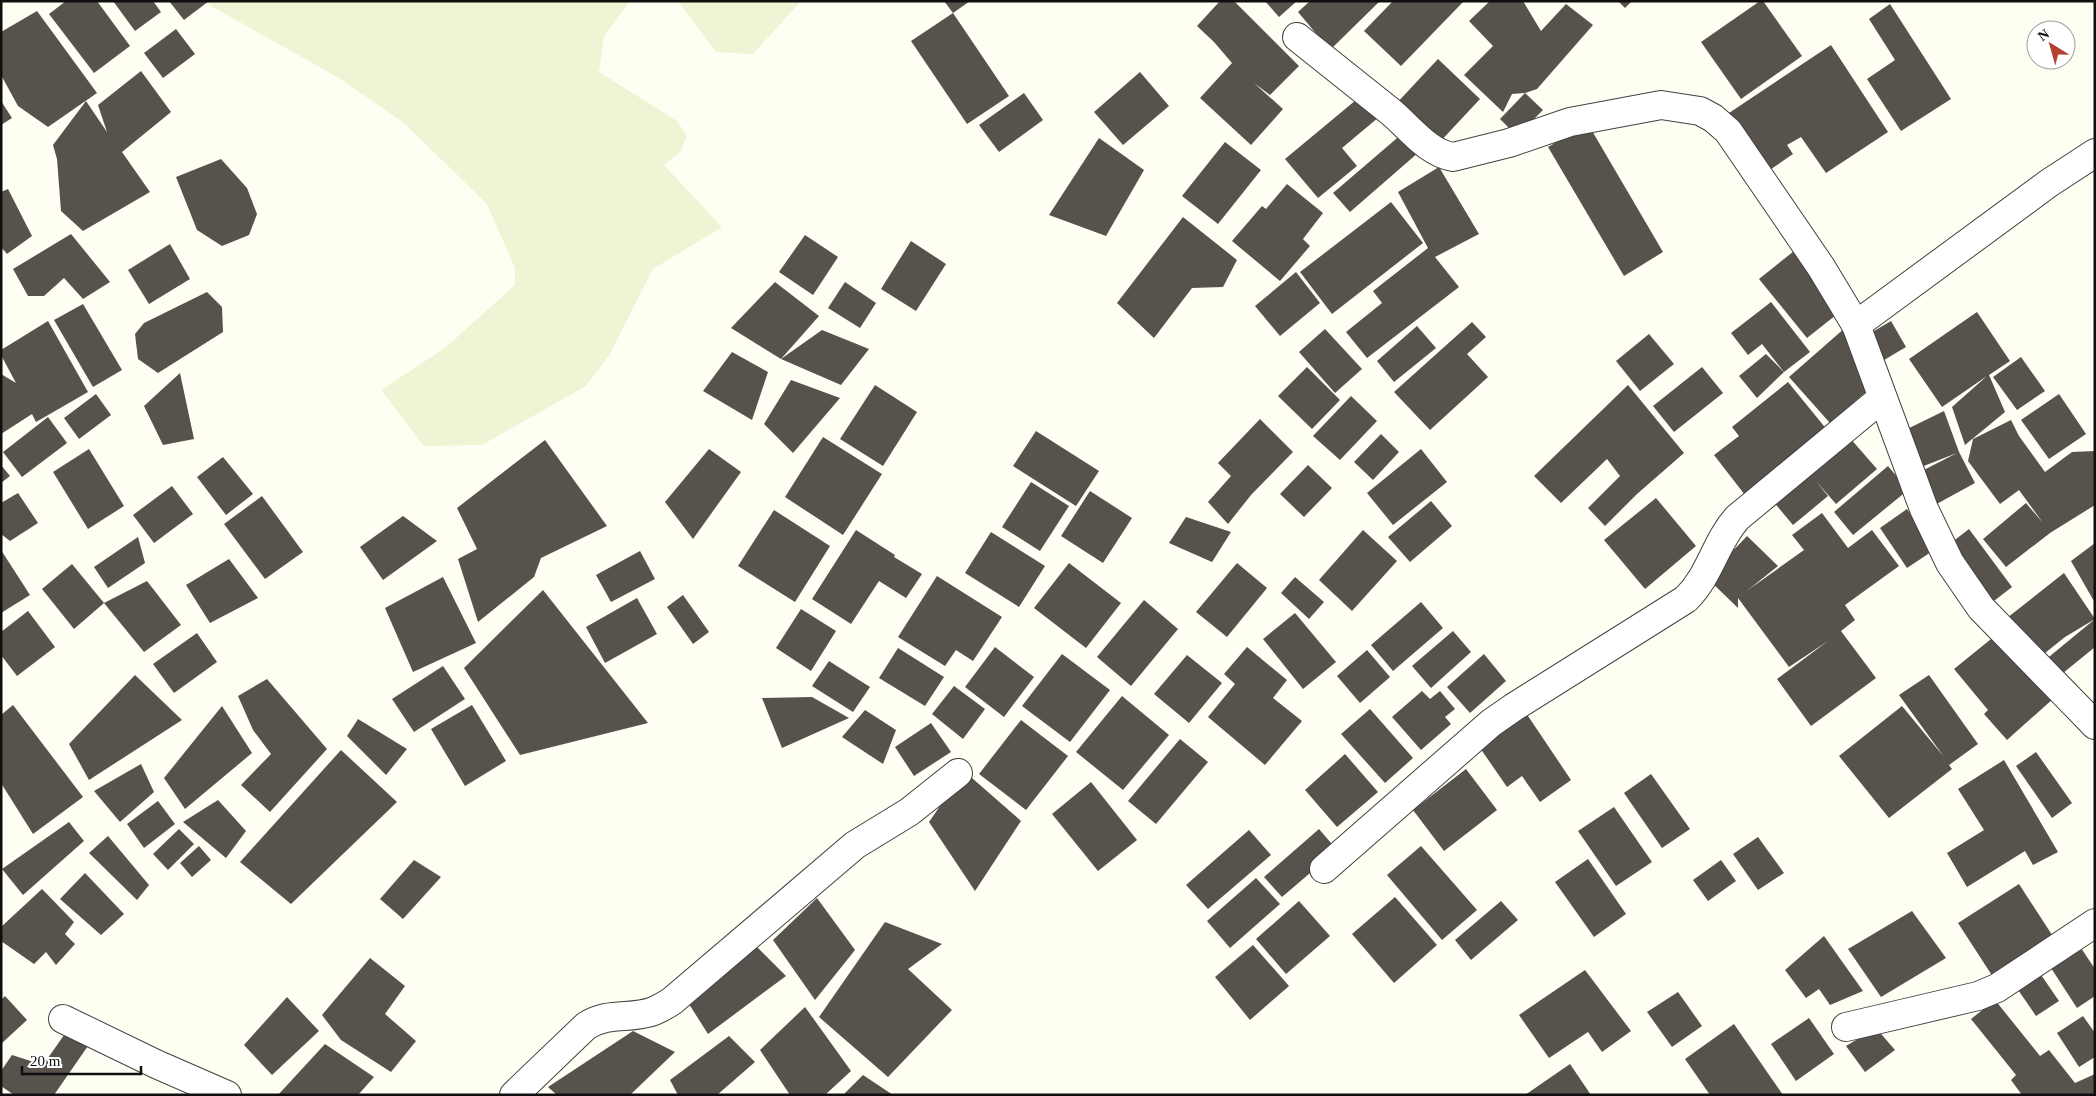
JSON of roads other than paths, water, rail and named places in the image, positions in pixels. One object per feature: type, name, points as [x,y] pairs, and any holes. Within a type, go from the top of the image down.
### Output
[{"type":"street","points":[[1297,37],[1392,113],[1428,146],[1447,156],[1508,143],[1570,122],[1661,106],[1700,111],[1713,118],[1728,131],[1821,267],[1856,325],[1924,509],[1950,564],[1981,608],[2095,726]]},
{"type":"street","points":[[1856,325],[2049,183],[2095,153]]},
{"type":"street","points":[[1324,869],[1491,723],[1686,598],[1705,576],[1725,533],[1737,518],[1882,398]]},
{"type":"street","points":[[514,1095],[586,1026],[596,1019],[644,1014],[672,1001],[854,845],[908,812],[958,773]]},
{"type":"street","points":[[1846,1027],[1978,996],[1997,988],[2095,923]]},
{"type":"street","points":[[63,1019],[156,1064],[227,1095]]}]
